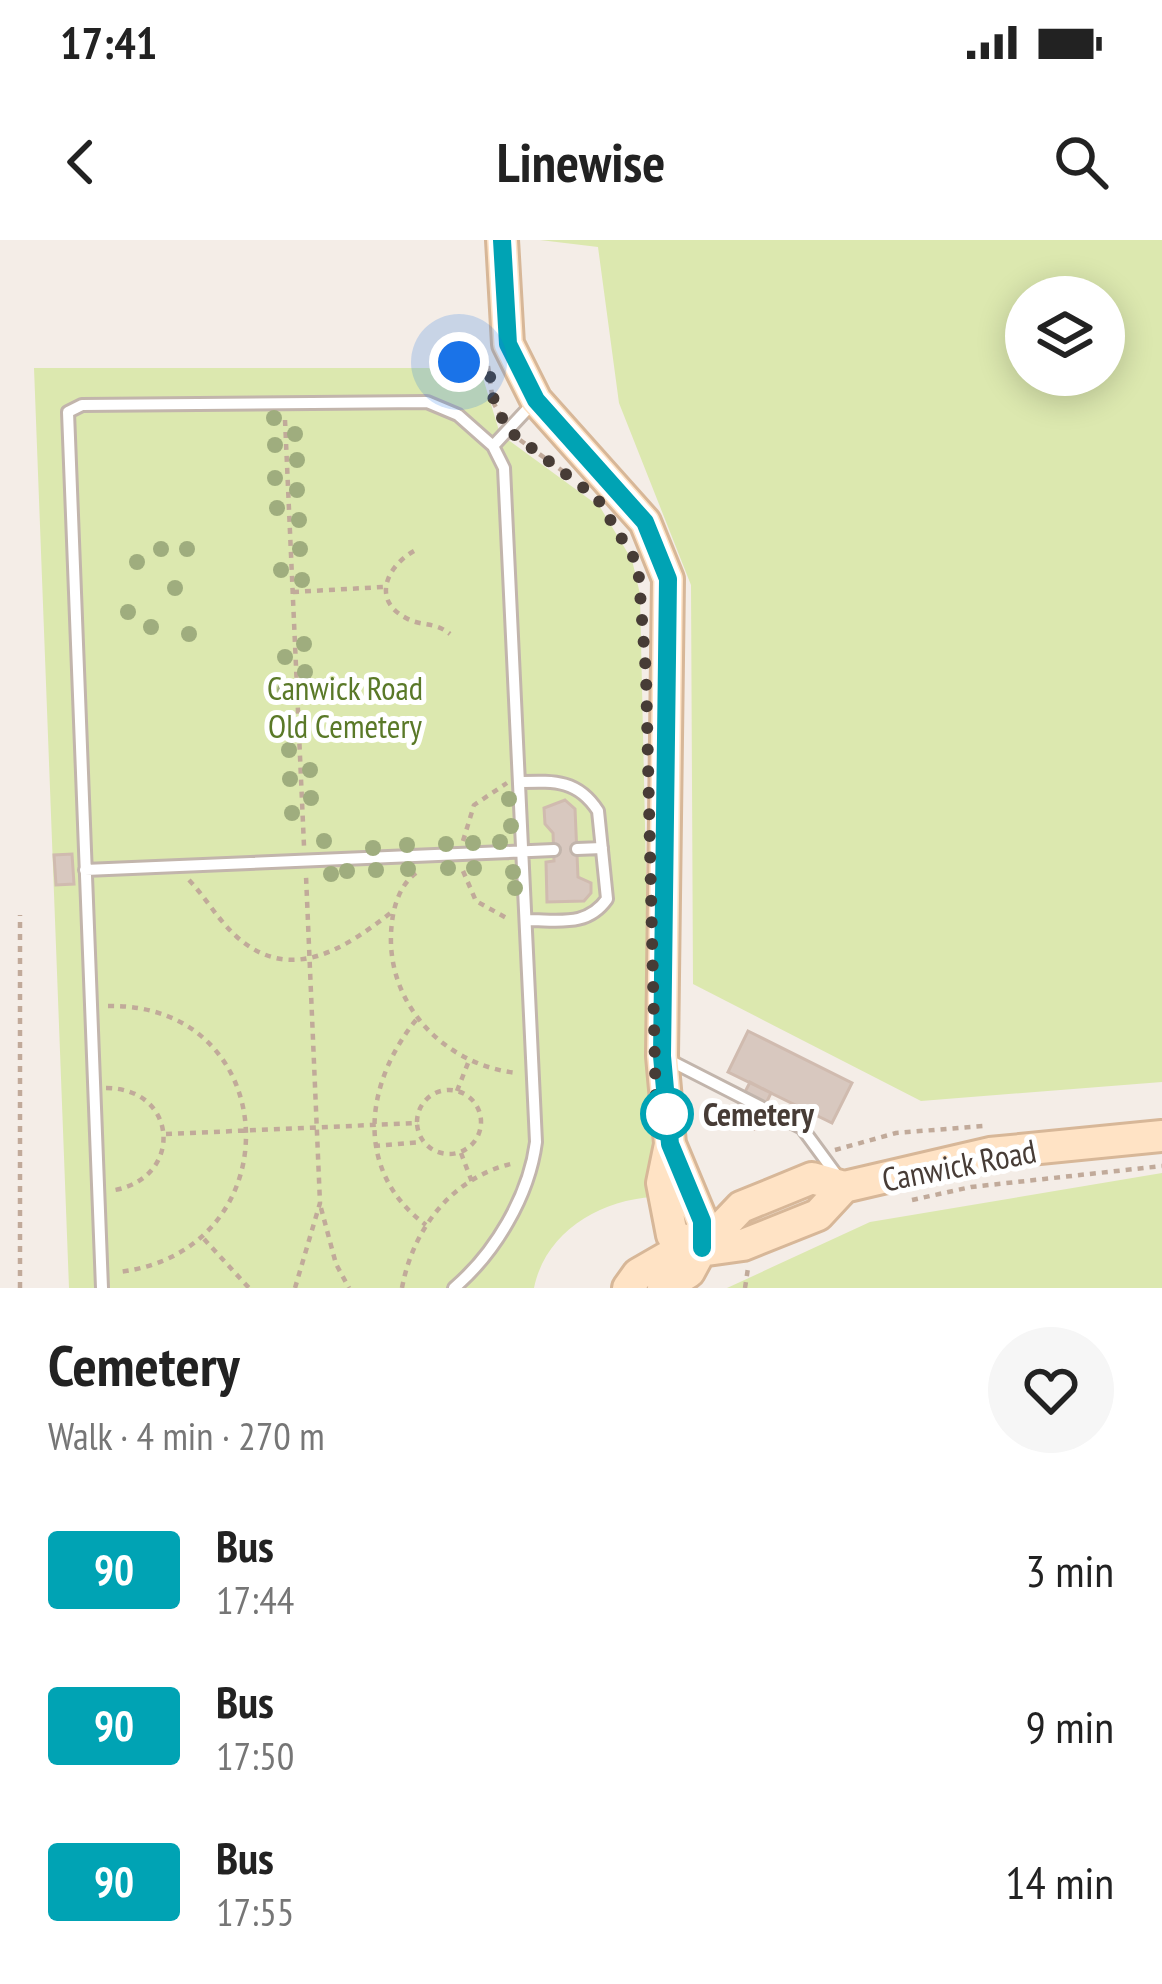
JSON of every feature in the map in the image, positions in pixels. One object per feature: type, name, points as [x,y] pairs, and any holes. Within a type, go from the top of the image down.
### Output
[{"type":"main road","points":[[502,240],[508,344],[536,400],[645,522],[668,579],[662,1056],[670,1144],[662,1184],[672,1235],[702,1248],[689,1272],[663,1288]]},
{"type":"main road","name":"Canwick Road","points":[[628,1288],[638,1274],[671,1255],[743,1245],[818,1215],[844,1187],[990,1153],[1162,1136]]},
{"type":"lane","points":[[493,446],[536,400]]},
{"type":"lane","points":[[101,1281],[68,412],[82,405],[428,402],[458,415],[493,446],[504,469],[534,1074],[533,1163],[502,1233],[454,1288]]},
{"type":"lane","points":[[521,782],[560,781],[578,787],[598,811],[608,898],[596,915],[527,920]]},
{"type":"lane","points":[[577,849],[602,848]]},
{"type":"lane","points":[[85,870],[554,850]]},
{"type":"lane","points":[[662,1056],[802,1128],[844,1187]]},
{"type":"path","points":[[459,362],[488,359],[494,402],[508,430],[569,475]]},
{"type":"path","points":[[414,551],[391,570],[385,587],[390,606],[409,621],[435,622],[450,634]]},
{"type":"path","points":[[293,592],[385,587]]},
{"type":"path","points":[[439,856],[406,881],[393,911],[390,936],[396,977],[417,1019],[443,1046],[469,1062],[534,1074]]},
{"type":"path","points":[[166,867],[188,880],[240,940],[289,962],[309,962],[356,940],[393,911]]},
{"type":"path","points":[[20,915],[20,1288]]},
{"type":"path","points":[[91,1007],[155,1012],[203,1039],[237,1084],[248,1132],[235,1194],[203,1238],[145,1269],[101,1281]]},
{"type":"path","points":[[417,1019],[390,1053],[373,1125],[374,1146],[395,1196],[425,1225]]},
{"type":"path","points":[[457,1090],[469,1062]]},
{"type":"path","points":[[94,1088],[139,1093],[164,1119],[166,1134],[154,1172],[134,1186],[98,1191]]},
{"type":"path","points":[[457,1090],[431,1095],[418,1124],[423,1141],[434,1150],[460,1153]]},
{"type":"path","points":[[457,1090],[480,1111],[482,1127],[460,1153]]},
{"type":"path","points":[[166,1134],[418,1124]]},
{"type":"path","points":[[374,1146],[423,1141]]},
{"type":"path","points":[[460,1153],[472,1182]]},
{"type":"path","points":[[402,1288],[406,1264],[443,1199],[502,1166],[533,1163]]},
{"type":"path","points":[[892,1204],[971,1187],[1162,1166]]},
{"type":"path","points":[[320,1203],[336,1264],[349,1288]]},
{"type":"path","points":[[203,1238],[249,1288]]},
{"type":"path","points":[[745,1288],[751,1274],[746,1262]]},
{"type":"green space","points":[[540,240],[1162,240],[1162,1082],[921,1101],[693,984],[691,585],[619,403],[598,247]]},
{"type":"green space","name":"Canwick Road Old Cemetery","points":[[34,368],[480,368],[500,434],[600,507],[632,560],[640,594],[653,1197],[613,1205],[577,1223],[550,1251],[534,1288],[69,1288]]},
{"type":"green space","points":[[1162,1173],[1162,1288],[727,1288],[870,1222]]},
{"type":"building","points":[[565,800],[575,809],[578,877],[591,883],[591,893],[584,901],[547,902],[546,862],[554,861],[553,833],[545,824],[544,808]]},
{"type":"building","points":[[72,854],[74,884],[56,885],[54,855]]},
{"type":"building","points":[[748,1031],[852,1083],[832,1123],[728,1072]]},
{"type":"building","points":[[750,1082],[771,1093],[754,1129],[732,1118]]},
{"type":"bus line","name":"90","points":[[502,240],[508,344],[536,400],[645,522],[668,579],[662,1056],[670,1144],[686,1173],[702,1221],[702,1248]]},
{"type":"place","name":"Cemetery","points":[[667,1114]]},
{"type":"route","points":[[459,362],[488,363],[494,402],[508,430],[597,498],[613,517],[638,565],[646,674],[656,1112],[667,1114]]}]
